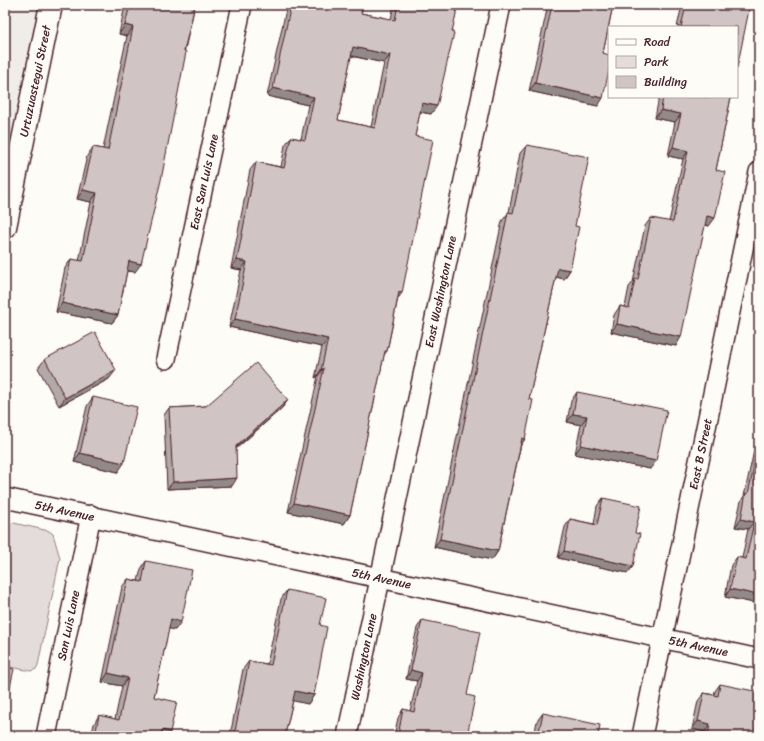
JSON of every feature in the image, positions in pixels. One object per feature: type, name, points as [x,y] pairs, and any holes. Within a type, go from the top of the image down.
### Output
[{"type":"main road","name":"Urtuzuastegui Street","points":[[5,227],[51,5]]},
{"type":"street","name":"East San Luis Lane","points":[[166,359],[242,5]]},
{"type":"street","name":"East Washington Lane","points":[[379,578],[501,5]]},
{"type":"street","name":"East B Street","points":[[642,736],[759,172]]},
{"type":"street","name":"5th Avenue","points":[[5,498],[91,515],[379,578],[759,658]]},
{"type":"street","name":"San Luis Lane","points":[[46,736],[91,515]]},
{"type":"street","name":"Washington Lane","points":[[347,736],[379,578]]},
{"type":"shaded area","points":[[5,5],[51,5],[5,227]]},
{"type":"green space","points":[[5,521],[49,531],[53,534],[60,558],[38,665],[36,669],[31,671],[5,666]]},
{"type":"building","points":[[130,5],[195,5],[184,51],[186,52],[161,180],[141,264],[129,261],[118,315],[62,303],[71,259],[83,261],[97,193],[83,190],[93,147],[108,150],[133,27],[125,25]]},
{"type":"building","points":[[291,5],[363,5],[361,13],[395,20],[398,5],[458,5],[452,32],[454,33],[437,106],[422,103],[415,136],[433,140],[402,293],[399,292],[387,351],[385,351],[350,515],[294,503],[324,368],[321,370],[328,339],[235,319],[247,262],[237,260],[256,162],[284,168],[291,137],[305,140],[314,97],[273,88]],"holes":[[[353,47],[390,55],[375,128],[338,120]]]},
{"type":"building","points":[[552,5],[613,5],[603,53],[608,55],[608,75],[603,98],[535,83]]},
{"type":"building","points":[[686,5],[750,5],[738,63],[738,26],[681,26]]},
{"type":"building","points":[[663,98],[731,98],[716,170],[725,172],[715,218],[707,216],[681,337],[617,324],[620,306],[629,308],[635,279],[638,279],[651,218],[673,222],[688,151],[673,147],[681,114],[661,110]]},
{"type":"building","points":[[527,145],[589,157],[575,226],[579,227],[570,270],[558,268],[529,399],[533,400],[525,439],[522,438],[498,551],[440,539],[508,212],[513,213]]},
{"type":"building","points":[[95,332],[116,370],[65,398],[45,359]]},
{"type":"building","points":[[256,363],[288,400],[236,446],[237,478],[173,482],[169,408],[206,406]]},
{"type":"building","points":[[577,392],[667,410],[656,461],[581,445],[587,416],[573,414]]},
{"type":"building","points":[[93,397],[137,407],[124,463],[80,453]]},
{"type":"building","points":[[759,445],[759,595],[730,589],[737,557],[746,559],[754,522],[741,519],[746,493],[748,494]]},
{"type":"building","points":[[603,498],[641,506],[635,533],[640,534],[633,566],[564,551],[570,519],[597,525]]},
{"type":"building","points":[[146,561],[192,570],[181,622],[171,619],[154,697],[177,702],[170,732],[162,730],[161,736],[95,736],[99,715],[119,720],[128,678],[108,673],[128,579],[142,582]]},
{"type":"building","points":[[287,590],[326,598],[320,625],[327,627],[314,695],[295,691],[285,735],[291,736],[234,736],[249,661],[271,665]]},
{"type":"building","points":[[422,620],[480,632],[467,695],[475,697],[467,736],[398,736],[403,709],[414,712],[422,673],[411,670]]},
{"type":"building","points":[[5,667],[14,669],[5,710]]},
{"type":"building","points":[[720,684],[759,692],[759,716],[755,734],[749,732],[749,736],[708,736],[710,724],[698,721],[704,693],[718,696]]},
{"type":"building","points":[[543,713],[600,725],[598,736],[538,736]]}]
